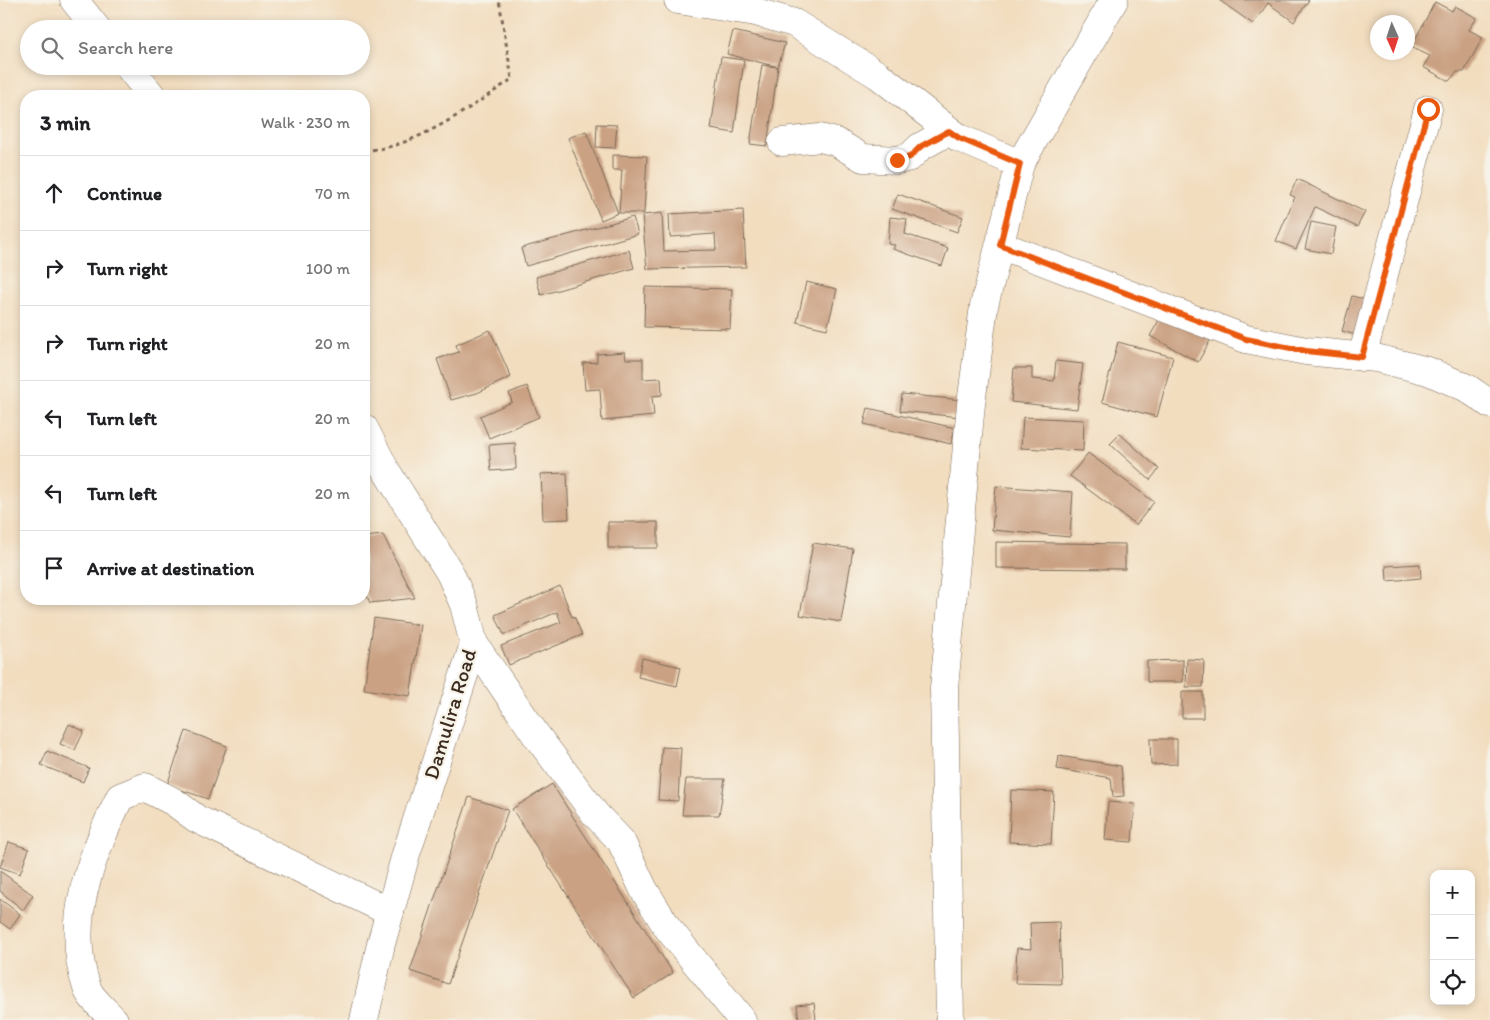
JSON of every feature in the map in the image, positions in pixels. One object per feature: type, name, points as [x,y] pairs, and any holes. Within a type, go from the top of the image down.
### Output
[{"type":"street","points":[[74,0],[90,20]]},
{"type":"street","points":[[678,0],[756,12],[794,23],[878,75],[959,138],[1020,164]]},
{"type":"street","points":[[950,1020],[944,688],[971,404],[984,306],[1020,164],[1114,0]]},
{"type":"street","points":[[135,75],[147,90]]},
{"type":"street","points":[[1362,357],[1428,109]]},
{"type":"street","points":[[782,142],[820,138],[836,142],[863,158],[897,160],[910,157],[920,147],[949,131]]},
{"type":"street","points":[[1000,245],[1246,339],[1306,351],[1362,357],[1428,371],[1467,388],[1490,404]]},
{"type":"street","name":"Damulira Road","points":[[364,1020],[406,854],[474,644],[464,605],[450,573],[385,469],[370,440]]},
{"type":"street","points":[[474,644],[536,736],[596,815],[621,841],[644,890],[667,927],[742,1020]]},
{"type":"street","points":[[114,1020],[87,990],[77,934],[86,880],[104,830],[120,797],[145,787],[174,802],[197,818],[390,912]]},
{"type":"path","points":[[370,150],[381,150],[450,121],[512,79],[499,0]]},
{"type":"building","points":[[1219,0],[1309,0],[1294,22],[1268,3],[1253,24]]},
{"type":"building","points":[[1435,2],[1452,11],[1455,6],[1477,18],[1469,30],[1483,37],[1464,72],[1457,72],[1449,81],[1423,67],[1430,56],[1415,49],[1415,40]]},
{"type":"building","points":[[733,31],[785,43],[778,67],[727,54]]},
{"type":"building","points":[[721,57],[744,60],[734,133],[711,129]]},
{"type":"building","points":[[762,65],[778,67],[767,146],[750,144]]},
{"type":"building","points":[[597,124],[617,125],[615,148],[596,147]]},
{"type":"building","points":[[586,131],[618,213],[601,220],[568,138]]},
{"type":"building","points":[[612,155],[647,156],[644,213],[619,213],[622,170],[612,170]]},
{"type":"building","points":[[1297,179],[1365,212],[1357,227],[1315,207],[1296,249],[1276,241],[1295,197],[1290,195]]},
{"type":"building","points":[[898,194],[963,217],[957,232],[892,209]]},
{"type":"building","points":[[743,210],[746,267],[647,269],[642,215],[662,213],[664,251],[716,250],[715,234],[670,237],[669,214]]},
{"type":"building","points":[[633,217],[638,234],[526,266],[521,248]]},
{"type":"building","points":[[890,217],[907,219],[905,234],[948,248],[942,266],[893,249],[895,245],[888,244]]},
{"type":"building","points":[[1311,222],[1336,227],[1331,254],[1305,249]]},
{"type":"building","points":[[629,250],[634,268],[541,295],[536,277]]},
{"type":"building","points":[[806,282],[837,289],[827,329],[797,322]]},
{"type":"building","points":[[645,287],[732,289],[730,329],[644,327]]},
{"type":"building","points":[[1352,296],[1372,301],[1362,337],[1342,331]]},
{"type":"building","points":[[1163,313],[1211,339],[1198,362],[1150,336]]},
{"type":"building","points":[[490,330],[511,377],[477,393],[451,400],[437,359],[459,352],[456,345]]},
{"type":"building","points":[[1118,342],[1173,357],[1157,417],[1102,402]]},
{"type":"building","points":[[625,352],[626,359],[643,359],[643,379],[661,378],[662,395],[652,396],[654,416],[602,421],[600,389],[585,390],[583,363],[597,362],[597,354]]},
{"type":"building","points":[[1056,361],[1083,364],[1077,409],[1011,402],[1014,368],[1032,368],[1032,379],[1054,381]]},
{"type":"building","points":[[527,386],[539,417],[489,438],[480,416],[512,402],[509,393]]},
{"type":"building","points":[[902,394],[962,400],[960,417],[900,411]]},
{"type":"building","points":[[868,408],[955,428],[951,444],[864,424]]},
{"type":"building","points":[[1023,417],[1084,420],[1083,451],[1021,448]]},
{"type":"building","points":[[1120,434],[1159,469],[1150,480],[1110,444]]},
{"type":"building","points":[[515,443],[516,469],[491,471],[489,445]]},
{"type":"building","points":[[1088,453],[1154,502],[1136,525],[1070,476]]},
{"type":"building","points":[[567,473],[569,519],[543,520],[541,474]]},
{"type":"building","points":[[996,486],[1073,492],[1070,537],[992,530]]},
{"type":"building","points":[[608,522],[658,522],[658,548],[608,548]]},
{"type":"building","points":[[383,535],[415,598],[370,603],[370,536]]},
{"type":"building","points":[[996,542],[1125,544],[1125,569],[996,568]]},
{"type":"building","points":[[813,543],[853,549],[841,622],[800,615]]},
{"type":"building","points":[[1420,564],[1421,578],[1387,581],[1386,566]]},
{"type":"building","points":[[560,586],[572,617],[574,616],[582,635],[509,665],[501,646],[561,622],[557,612],[504,635],[495,615]]},
{"type":"building","points":[[374,618],[421,625],[410,696],[364,689]]},
{"type":"building","points":[[642,658],[681,667],[677,686],[638,677]]},
{"type":"building","points":[[1187,659],[1204,660],[1203,687],[1186,687]]},
{"type":"building","points":[[1183,660],[1183,682],[1147,682],[1147,661]]},
{"type":"building","points":[[1182,692],[1203,692],[1203,718],[1182,718]]},
{"type":"building","points":[[69,724],[84,731],[75,750],[60,744]]},
{"type":"building","points":[[186,731],[227,746],[208,799],[167,785]]},
{"type":"building","points":[[1150,739],[1177,739],[1177,764],[1151,765]]},
{"type":"building","points":[[662,747],[681,748],[678,801],[658,800]]},
{"type":"building","points":[[47,751],[89,768],[83,782],[41,765]]},
{"type":"building","points":[[1059,756],[1121,766],[1124,796],[1113,797],[1111,778],[1057,769]]},
{"type":"building","points":[[686,779],[725,779],[719,815],[682,815]]},
{"type":"building","points":[[552,784],[673,973],[634,998],[512,809]]},
{"type":"building","points":[[1011,790],[1054,792],[1051,844],[1009,842]]},
{"type":"building","points":[[469,797],[508,810],[448,984],[410,971]]},
{"type":"building","points":[[1108,802],[1135,804],[1132,842],[1105,840]]},
{"type":"building","points":[[9,842],[29,849],[20,874],[0,867]]},
{"type":"building","points":[[0,871],[33,895],[23,910],[0,891]]},
{"type":"building","points":[[0,899],[20,914],[10,929],[0,922]]},
{"type":"building","points":[[1059,922],[1061,984],[1015,983],[1017,948],[1031,949],[1030,923]]},
{"type":"building","points":[[814,1003],[816,1020],[799,1020],[797,1005]]},
{"type":"route","points":[[897,160],[910,157],[920,147],[949,131],[959,138],[1020,164],[1010,198],[1000,245],[1246,339],[1306,351],[1362,357],[1428,109]]}]
